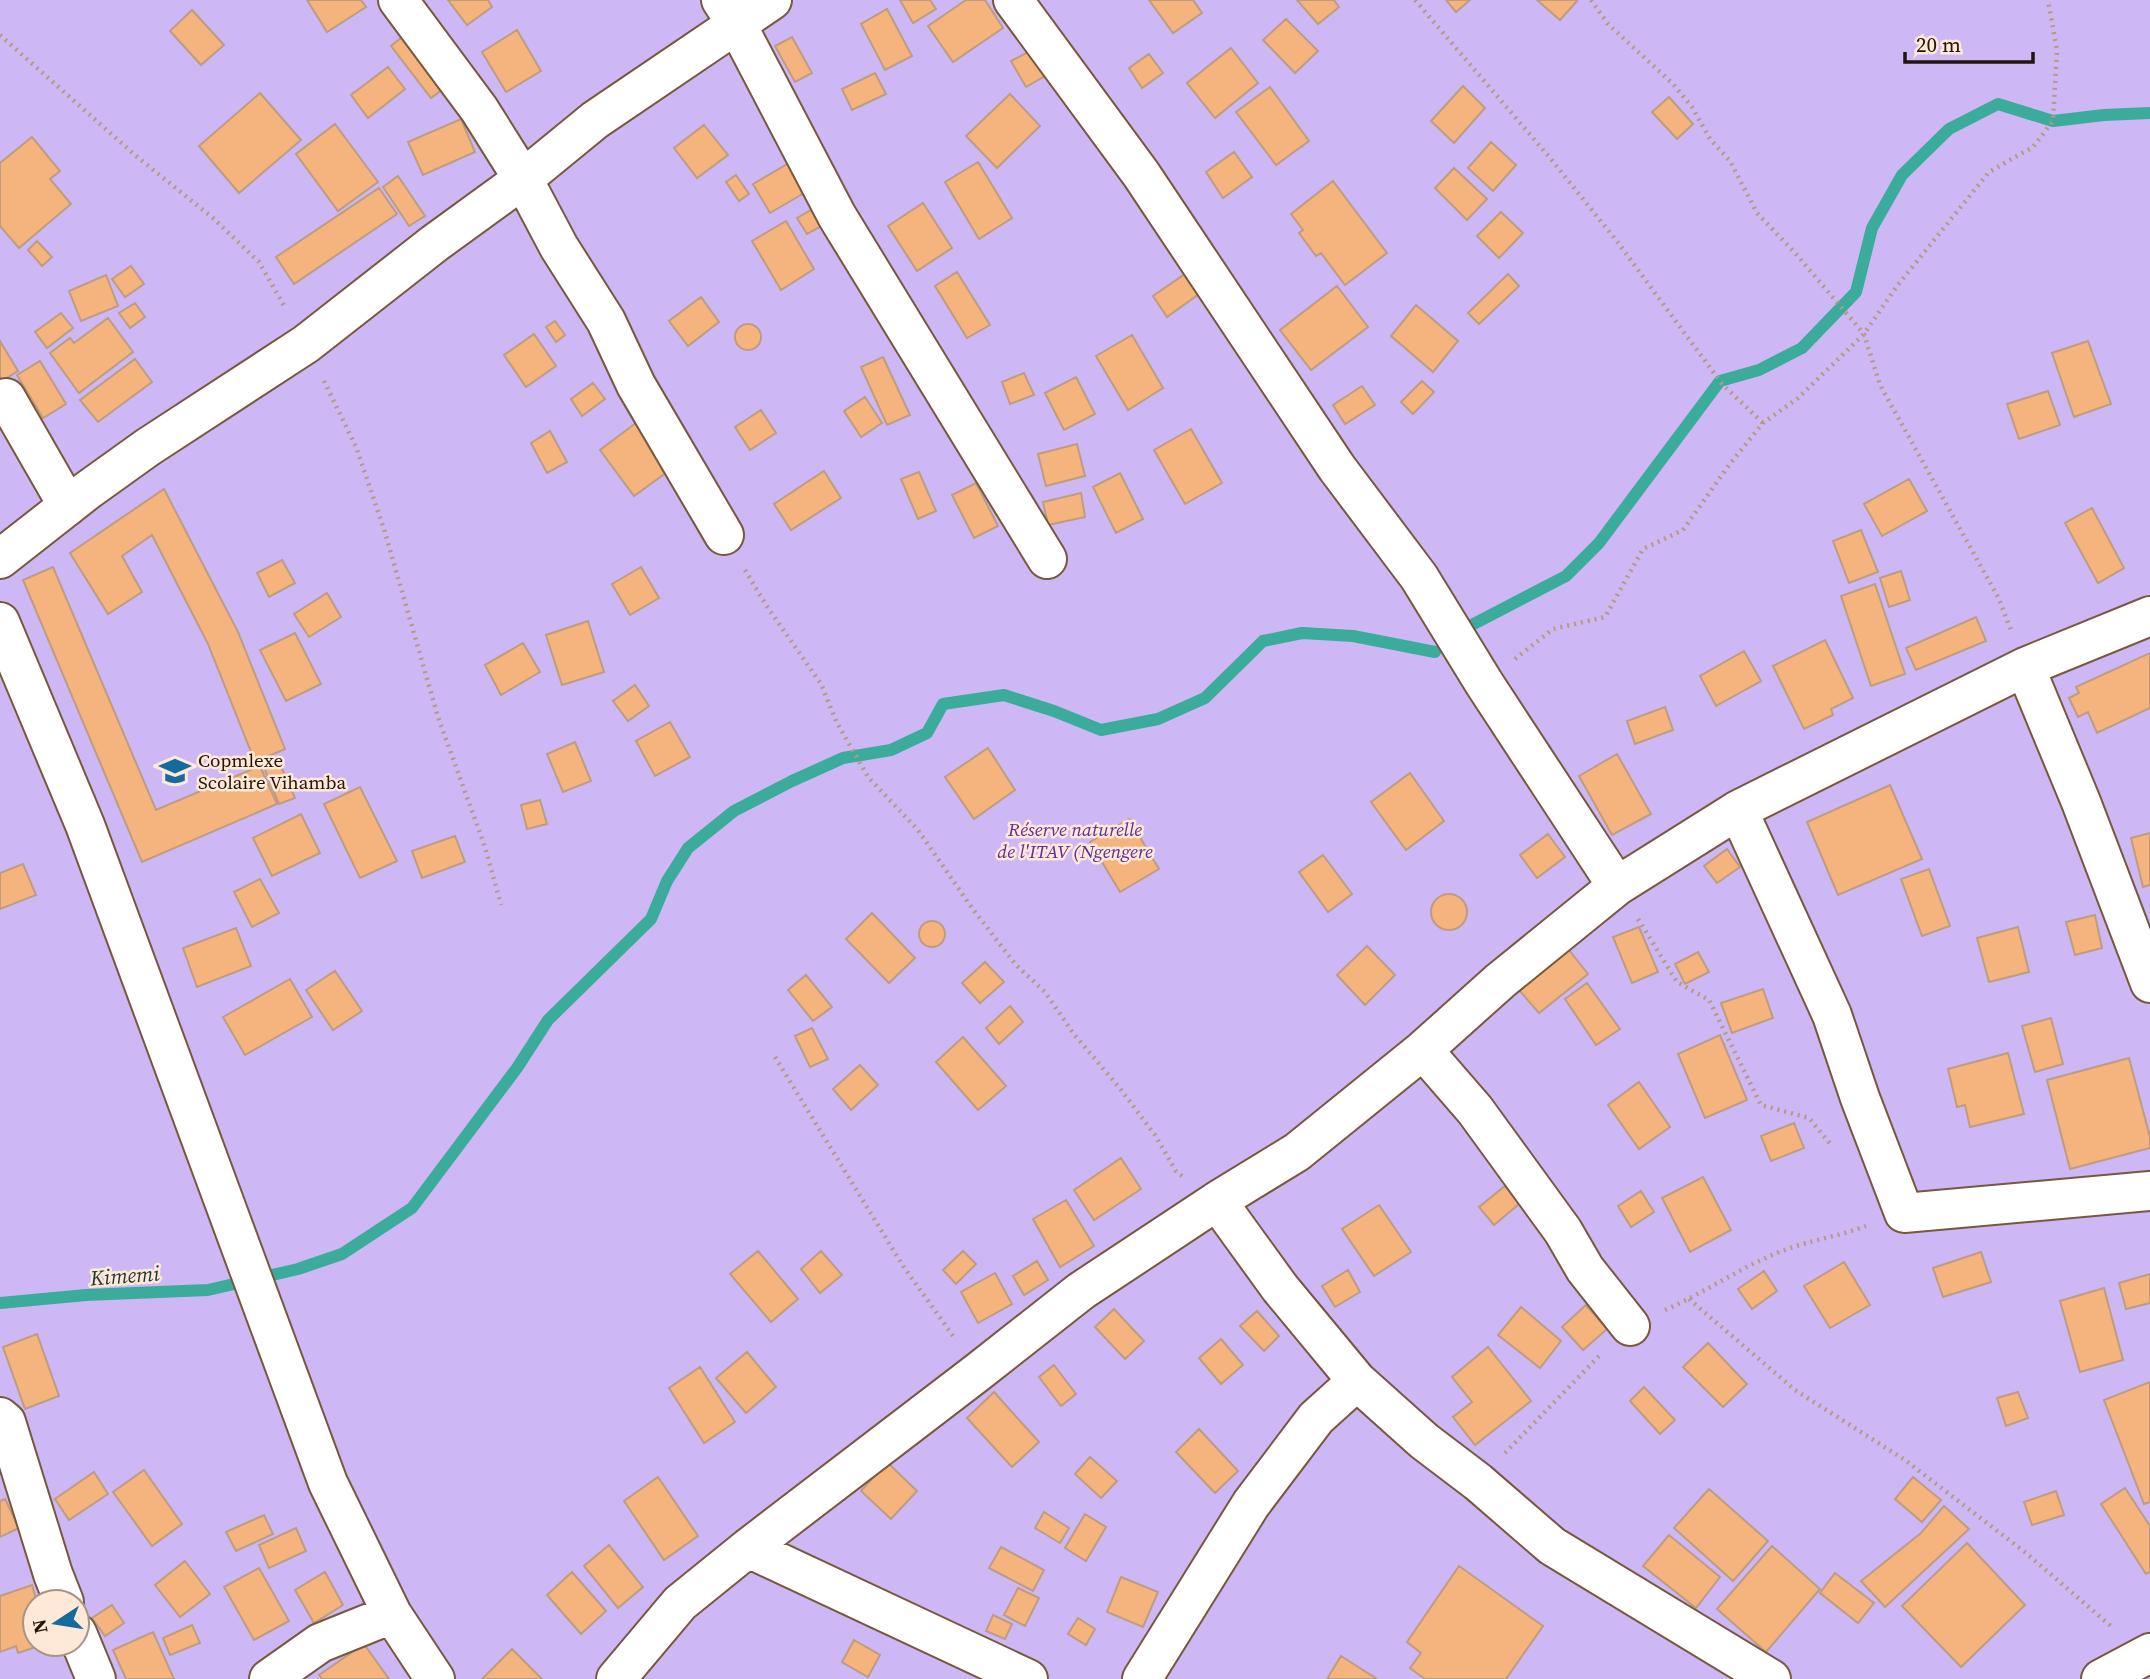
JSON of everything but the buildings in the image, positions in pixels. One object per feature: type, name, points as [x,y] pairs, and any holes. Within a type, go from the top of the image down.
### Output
[{"type":"street","points":[[398,0],[480,109],[523,179],[559,247],[606,321],[636,385],[724,535]]},
{"type":"street","points":[[0,559],[148,447],[306,344],[435,243],[523,179],[729,11],[772,0]]},
{"type":"street","points":[[1013,0],[1141,174],[1338,468],[1419,577],[1484,683],[1617,886]]},
{"type":"street","points":[[729,11],[837,216],[1047,559]]},
{"type":"street","points":[[6,398],[68,506]]},
{"type":"street","points":[[616,1679],[680,1603],[748,1548],[1080,1291],[1297,1152],[1423,1050],[1500,981],[1617,886],[1738,810],[2025,667],[2150,616]]},
{"type":"street","points":[[0,622],[85,825],[328,1483],[391,1614],[435,1679]]},
{"type":"street","points":[[2025,667],[2081,802],[2150,984]]},
{"type":"street","points":[[1738,810],[1832,1015],[1904,1213],[2150,1191]]},
{"type":"street","points":[[1423,1050],[1475,1110],[1563,1231],[1585,1269],[1630,1326]]},
{"type":"street","points":[[1217,1201],[1280,1288],[1357,1381],[1424,1441],[1478,1482],[1552,1546],[1771,1679]]},
{"type":"street","points":[[1142,1679],[1251,1504],[1316,1418],[1357,1381]]},
{"type":"street","points":[[0,1417],[6,1422],[58,1588]]},
{"type":"street","points":[[748,1548],[1028,1679]]},
{"type":"street","points":[[269,1679],[320,1643],[391,1614]]},
{"type":"street","points":[[2101,1679],[2147,1654]]},
{"type":"street","points":[[87,1658],[96,1679]]},
{"type":"path","points":[[1415,0],[1616,240],[1722,384],[1763,424]]},
{"type":"path","points":[[1591,0],[1608,24],[1692,107],[1710,139],[1730,161],[1757,213],[1864,334],[1881,385],[1999,599],[2025,667]]},
{"type":"path","points":[[1484,683],[1553,629],[1605,617],[1643,549],[1683,530],[1729,465],[1763,424],[1798,398],[1864,334],[1896,286],[1989,172],[2033,147],[2053,121],[2057,50],[2048,0]]},
{"type":"path","points":[[0,35],[136,156],[213,218],[259,262],[306,344],[356,447],[384,529],[438,717],[485,847],[501,905]]},
{"type":"path","points":[[724,535],[766,605],[821,684],[836,721],[868,777],[918,830],[972,908],[1016,965],[1045,992],[1073,1033],[1155,1135],[1176,1171],[1217,1201]]},
{"type":"path","points":[[1617,886],[1677,982],[1709,1000],[1761,1105],[1809,1118],[1834,1149]]},
{"type":"path","points":[[775,1057],[903,1266],[978,1372]]},
{"type":"path","points":[[1478,1482],[1559,1395],[1630,1326],[1689,1299],[1723,1278],[1780,1251],[1841,1236],[1904,1213]]},
{"type":"path","points":[[1689,1299],[1795,1390],[1905,1460],[2026,1553],[2147,1654]]},
{"type":"green space","name":"Réserve naturelle de l'ITAV (Ngengere","points":[[0,0],[2150,0],[2150,1679],[0,1679]]},
{"type":"waterway","points":[[1466,628],[1566,576],[1599,543],[1720,381],[1759,370],[1802,348],[1856,292],[1872,228],[1902,175],[1949,129],[1998,104],[2053,121],[2150,113]]},
{"type":"waterway","name":"Kimemi","points":[[0,1303],[86,1295],[208,1290],[298,1269],[342,1254],[412,1208],[517,1068],[548,1020],[651,919],[667,881],[688,848],[734,811],[792,781],[843,758],[891,750],[927,733],[943,704],[1004,695],[1101,730],[1158,719],[1205,698],[1263,641],[1302,633],[1353,636],[1435,652]]},
{"type":"place","name":"Copmlexe Scolaire Vihamba","points":[[175,771]]}]
